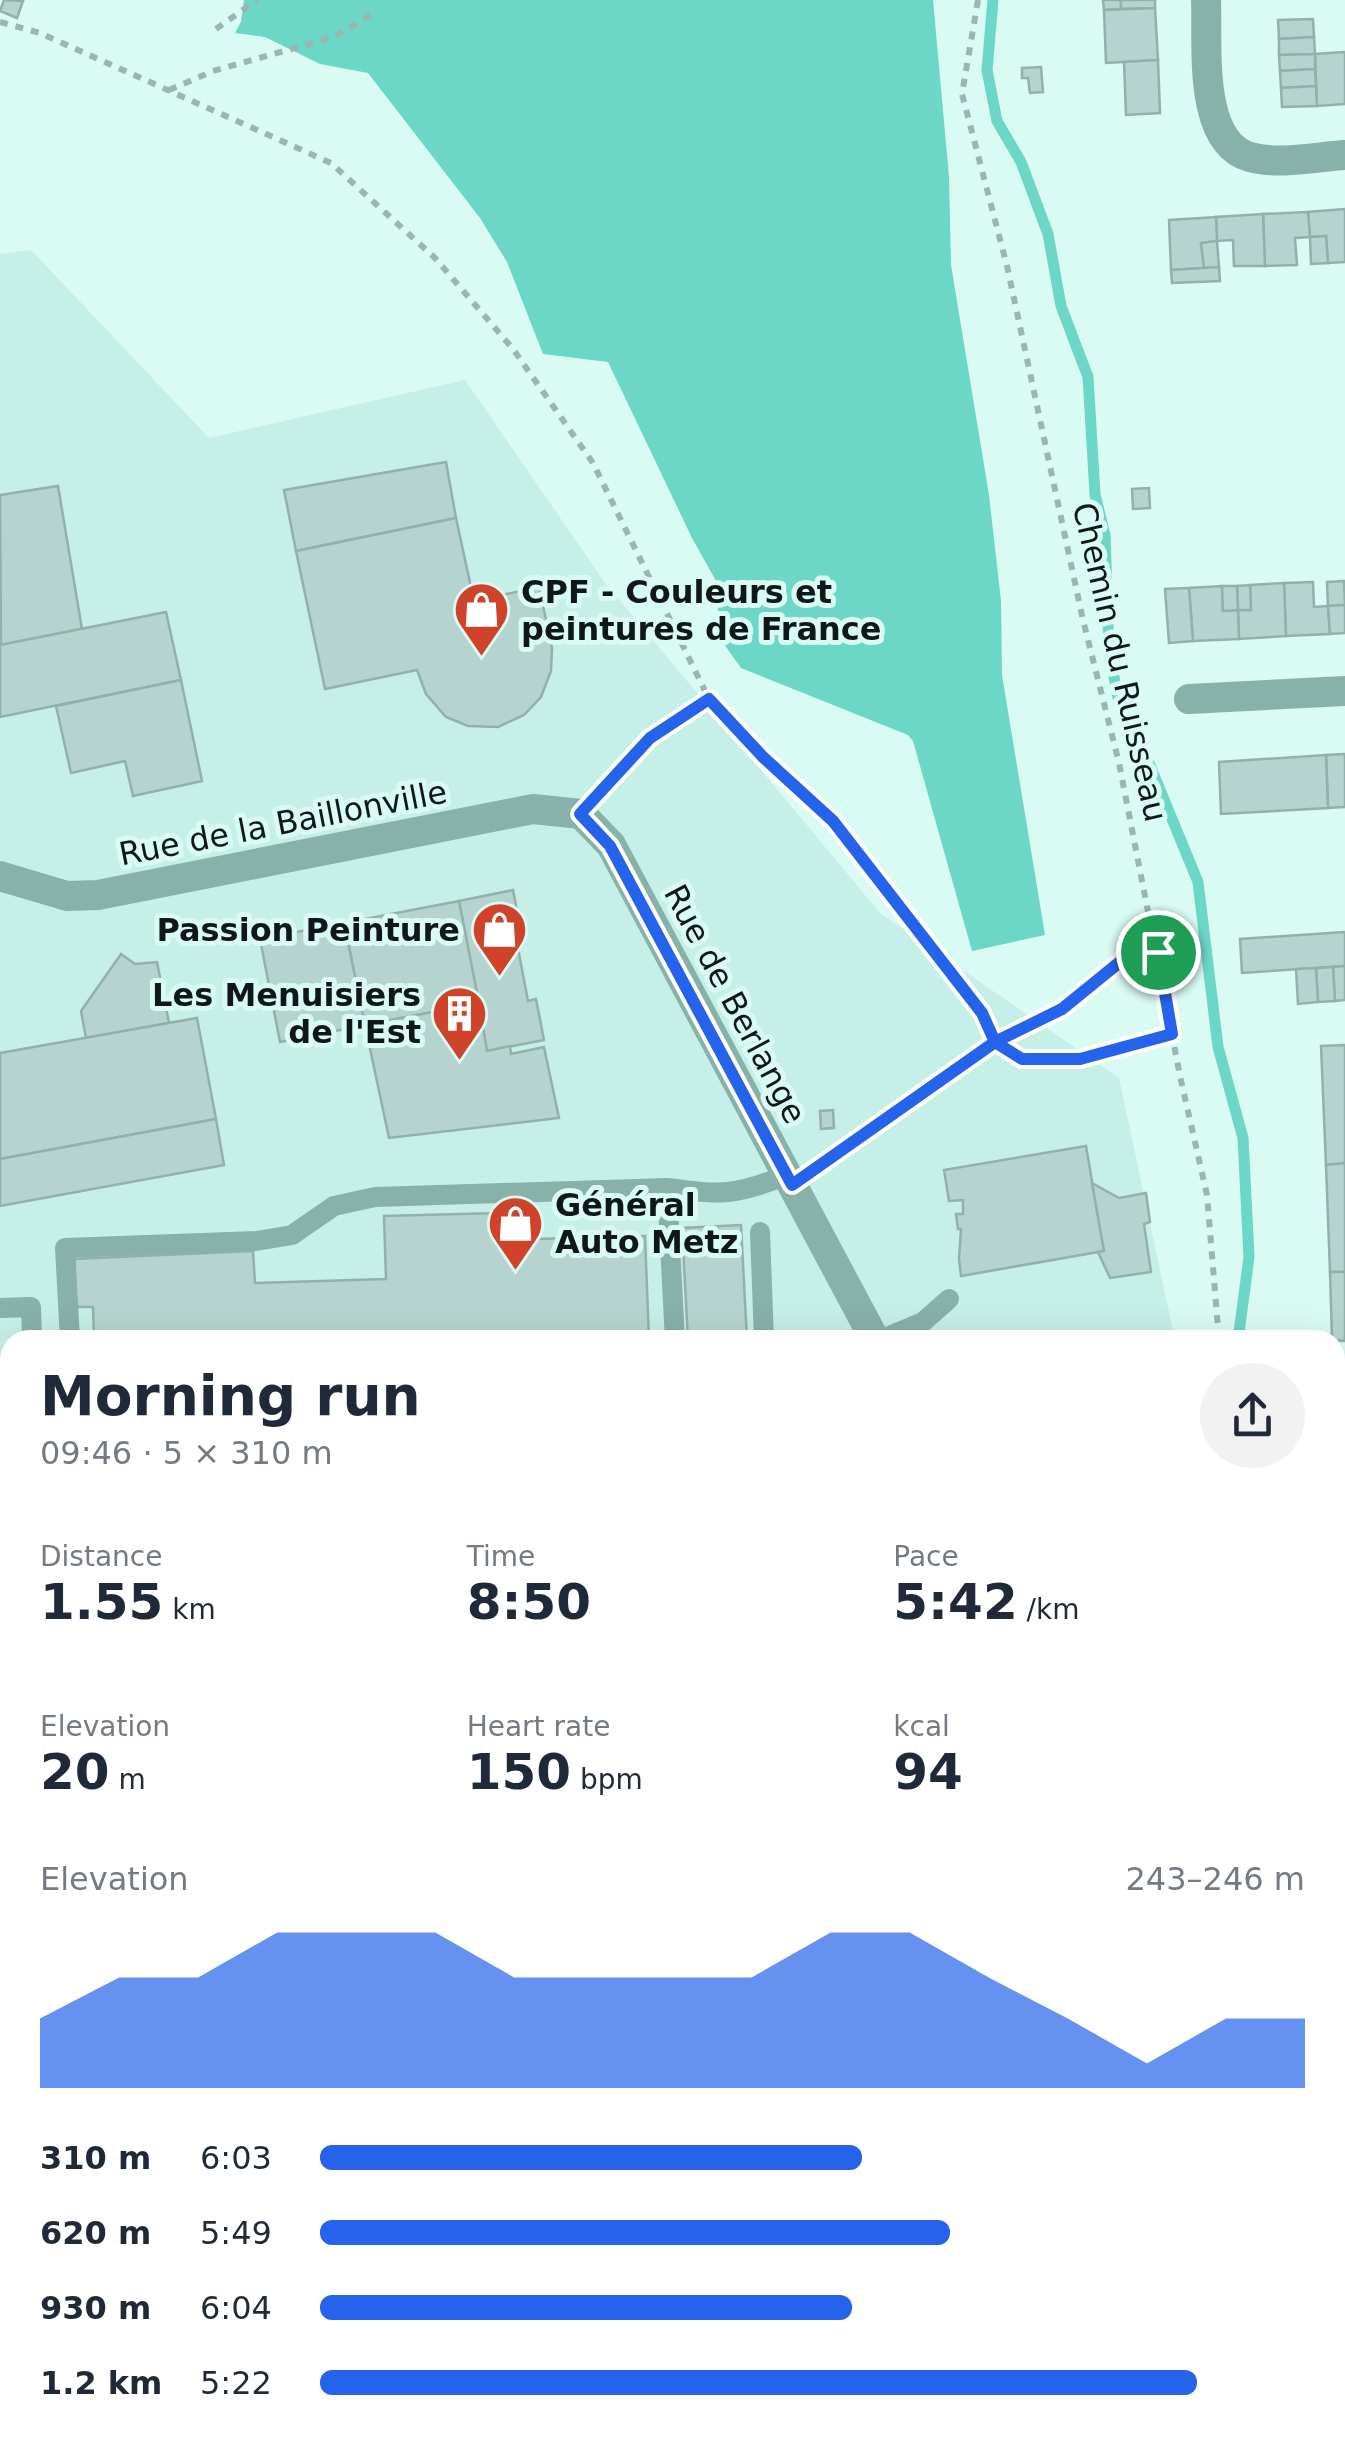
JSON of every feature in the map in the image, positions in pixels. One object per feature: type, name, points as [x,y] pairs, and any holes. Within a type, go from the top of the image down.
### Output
[{"type":"street","points":[[1206,0],[1210,97],[1216,125],[1230,146],[1253,158],[1345,156]]},
{"type":"street","points":[[1189,698],[1345,691]]},
{"type":"street","name":"Rue de la Baillonville","points":[[0,876],[67,896],[98,895],[533,809],[580,814]]},
{"type":"street","name":"Rue de Berlange","points":[[580,814],[610,846],[872,1330]]},
{"type":"lane","points":[[69,1330],[65,1248],[274,1238],[292,1235],[334,1206],[375,1198],[667,1188],[712,1194],[747,1192],[789,1180]]},
{"type":"lane","points":[[667,1188],[675,1330]]},
{"type":"lane","points":[[760,1232],[764,1330]]},
{"type":"lane","points":[[903,1330],[923,1322],[948,1299]]},
{"type":"lane","points":[[0,1308],[31,1307],[32,1330]]},
{"type":"path","points":[[216,29],[257,0]]},
{"type":"path","name":"Chemin du Ruisseau","points":[[978,0],[962,94],[1039,406],[1158,952],[1207,1195],[1218,1330]]},
{"type":"path","points":[[168,90],[212,71],[334,37],[373,14]]},
{"type":"path","points":[[0,22],[40,33],[331,163],[436,258],[513,350],[593,463],[709,699],[763,757],[833,821],[982,1013],[995,1042],[1022,1059],[1080,1059],[1172,1034]]},
{"type":"path","points":[[580,814],[650,738],[709,699]]},
{"type":"path","points":[[789,1180],[995,1042],[1062,1009],[1126,957],[1158,952]]},
{"type":"shaded area","points":[[244,0],[933,0],[949,177],[951,265],[989,495],[1001,601],[1002,675],[1045,935],[972,951],[913,741],[908,735],[741,668],[721,640],[715,579],[608,362],[543,354],[507,262],[480,218],[368,73],[320,64],[265,37],[235,33]]},
{"type":"shaded area","points":[[31,250],[209,438],[465,380],[603,580],[880,913],[1119,1078],[1173,1330],[0,1330],[0,254]]},
{"type":"building","points":[[4,0],[23,1],[17,18],[0,11]]},
{"type":"building","points":[[1103,0],[1121,0],[1121,9],[1104,10]]},
{"type":"building","points":[[1121,0],[1155,0],[1155,8],[1121,9]]},
{"type":"building","points":[[1155,8],[1158,60],[1106,63],[1104,10]]},
{"type":"building","points":[[1313,19],[1314,37],[1279,39],[1278,20]]},
{"type":"building","points":[[1314,37],[1315,54],[1279,55],[1279,39]]},
{"type":"building","points":[[1345,52],[1345,104],[1317,106],[1315,54]]},
{"type":"building","points":[[1315,54],[1315,69],[1280,71],[1279,55]]},
{"type":"building","points":[[1158,60],[1160,113],[1126,115],[1124,62]]},
{"type":"building","points":[[1041,67],[1043,92],[1030,93],[1028,78],[1022,78],[1022,68]]},
{"type":"building","points":[[1315,69],[1316,86],[1281,88],[1280,71]]},
{"type":"building","points":[[1316,86],[1317,106],[1282,107],[1281,88]]},
{"type":"building","points":[[1345,209],[1345,262],[1328,263],[1326,236],[1310,237],[1308,212]]},
{"type":"building","points":[[1308,212],[1310,237],[1295,238],[1297,265],[1265,266],[1263,214]]},
{"type":"building","points":[[1263,214],[1265,266],[1234,266],[1233,240],[1217,241],[1216,217]]},
{"type":"building","points":[[1216,217],[1217,241],[1201,243],[1204,268],[1171,270],[1169,220]]},
{"type":"building","points":[[1326,236],[1328,263],[1311,264],[1310,237]]},
{"type":"building","points":[[1217,241],[1219,267],[1204,268],[1201,243]]},
{"type":"building","points":[[1219,267],[1220,281],[1172,283],[1171,270]]},
{"type":"building","points":[[446,462],[456,518],[296,551],[284,490]]},
{"type":"building","points":[[58,486],[82,629],[1,645],[0,495]]},
{"type":"building","points":[[1149,488],[1150,508],[1133,509],[1132,489]]},
{"type":"building","points":[[456,518],[474,601],[539,587],[552,648],[551,671],[541,697],[524,715],[498,727],[468,726],[446,717],[426,694],[417,670],[325,689],[296,551]]},
{"type":"building","points":[[1344,581],[1345,605],[1328,606],[1327,582]]},
{"type":"building","points":[[1313,582],[1314,607],[1328,606],[1330,634],[1286,636],[1284,583]]},
{"type":"building","points":[[1284,583],[1286,636],[1239,639],[1238,610],[1251,610],[1250,585]]},
{"type":"building","points":[[1250,585],[1251,610],[1238,610],[1237,586]]},
{"type":"building","points":[[1222,586],[1223,611],[1238,610],[1239,639],[1193,641],[1189,588]]},
{"type":"building","points":[[1222,586],[1237,586],[1238,610],[1223,611]]},
{"type":"building","points":[[1189,588],[1193,641],[1169,643],[1165,589]]},
{"type":"building","points":[[1345,605],[1345,633],[1330,634],[1328,606]]},
{"type":"building","points":[[166,612],[181,680],[0,717],[0,645]]},
{"type":"building","points":[[181,680],[202,781],[133,796],[125,761],[71,773],[56,706]]},
{"type":"building","points":[[1345,754],[1345,807],[1328,808],[1326,755]]},
{"type":"building","points":[[1326,755],[1328,808],[1221,814],[1219,762]]},
{"type":"building","name":"Passion Peinture","points":[[513,890],[518,916],[512,917],[528,1001],[536,999],[544,1040],[487,1051],[459,901]]},
{"type":"building","points":[[459,901],[479,1003],[365,1025],[344,923]]},
{"type":"building","points":[[344,923],[365,1025],[280,1042],[260,939]]},
{"type":"building","points":[[1345,932],[1345,966],[1242,973],[1240,939]]},
{"type":"building","points":[[121,954],[135,964],[157,962],[169,1023],[86,1038],[81,1011]]},
{"type":"building","points":[[1345,966],[1345,1000],[1335,1001],[1333,967]]},
{"type":"building","points":[[1333,967],[1335,1001],[1318,1002],[1316,968]]},
{"type":"building","points":[[1316,968],[1318,1002],[1298,1004],[1296,969]]},
{"type":"building","name":"Les Menuisiers de l'Est","points":[[479,1003],[487,1051],[510,1046],[511,1054],[544,1047],[559,1118],[389,1138],[365,1025]]},
{"type":"building","points":[[197,1018],[216,1119],[0,1159],[0,1053]]},
{"type":"building","points":[[1345,1045],[1345,1163],[1326,1165],[1321,1046]]},
{"type":"building","points":[[833,1110],[834,1128],[821,1129],[820,1111]]},
{"type":"building","points":[[216,1119],[224,1165],[0,1206],[0,1159]]},
{"type":"building","points":[[1086,1146],[1104,1251],[961,1276],[961,1229],[956,1214],[963,1214],[963,1200],[949,1201],[944,1170]]},
{"type":"building","points":[[1345,1163],[1345,1272],[1330,1272],[1326,1165]]},
{"type":"building","points":[[1092,1183],[1119,1198],[1146,1193],[1150,1222],[1144,1224],[1151,1272],[1110,1278],[1098,1252],[1104,1251]]},
{"type":"building","name":"Général Auto Metz","points":[[498,1213],[503,1240],[645,1236],[649,1330],[94,1330],[93,1307],[76,1307],[74,1259],[253,1251],[255,1283],[386,1279],[384,1216]]},
{"type":"building","points":[[741,1225],[746,1330],[687,1330],[682,1228]]},
{"type":"building","points":[[1330,1272],[1345,1272],[1345,1330],[1332,1330]]},
{"type":"waterway","points":[[993,0],[987,70],[997,121],[1021,162],[1048,234],[1061,306],[1088,377],[1095,494],[1105,535],[1109,651],[1119,703],[1144,751],[1198,882],[1218,1047],[1243,1138],[1249,1257],[1239,1330]]},
{"type":"place","name":"CPF - Couleurs et peintures de France","points":[[482,659]]},
{"type":"place","name":"Passion Peinture","points":[[499,979]]},
{"type":"place","name":"Les Menuisiers de l'Est","points":[[460,1062]]},
{"type":"place","name":"Général Auto Metz","points":[[516,1272]]},
{"type":"route","points":[[1158,952],[1126,957],[1062,1009],[995,1042],[982,1013],[833,821],[763,757],[709,699],[650,738],[580,814],[610,846],[792,1185],[995,1042],[1022,1059],[1080,1059],[1172,1034],[1158,952]]}]
